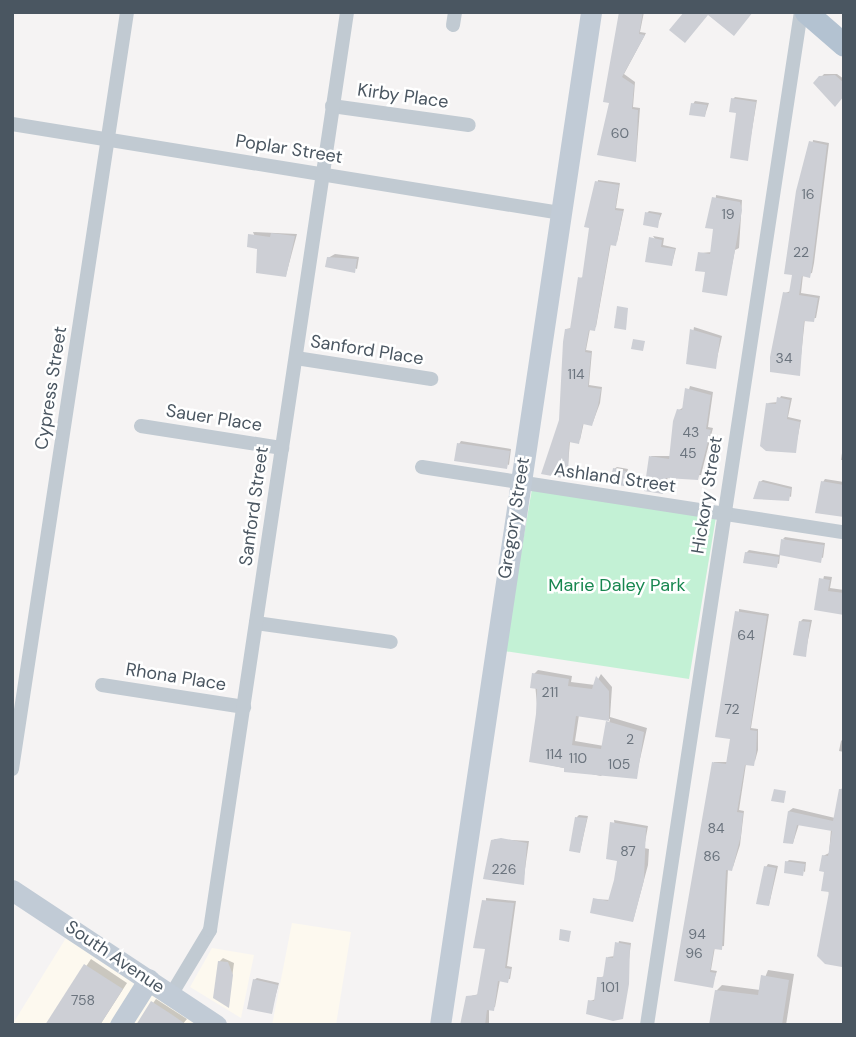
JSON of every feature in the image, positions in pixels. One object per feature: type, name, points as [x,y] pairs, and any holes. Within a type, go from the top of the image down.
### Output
[{"type":"main road","points":[[803,12],[844,45]]},
{"type":"street","name":"Cypress Street","points":[[12,769],[127,12]]},
{"type":"street","name":"Sanford Street","points":[[171,995],[210,930],[347,12]]},
{"type":"street","name":"Gregory Street","points":[[440,1025],[519,483],[592,12]]},
{"type":"street","name":"Hickory Street","points":[[648,1025],[724,513],[803,12]]},
{"type":"street","name":"Kirby Place","points":[[332,106],[469,125]]},
{"type":"street","name":"Poplar Street","points":[[12,124],[560,213]]},
{"type":"street","name":"Sanford Place","points":[[296,358],[431,379]]},
{"type":"street","name":"Sauer Place","points":[[141,426],[282,448]]},
{"type":"street","name":"Ashland Street","points":[[422,467],[844,531]]},
{"type":"street","points":[[256,623],[391,642]]},
{"type":"street","name":"Rhona Place","points":[[102,685],[244,707]]},
{"type":"street","name":"South Avenue","points":[[12,890],[216,1025]]},
{"type":"street","points":[[120,1025],[149,979]]},
{"type":"shaded area","points":[[292,923],[351,932],[336,1025],[272,1025]]},
{"type":"shaded area","points":[[66,938],[193,1022],[191,1025],[12,1025]]},
{"type":"shaded area","points":[[212,948],[254,955],[241,1018],[190,987]]},
{"type":"green space","name":"Marie Daley Park","points":[[532,489],[716,517],[689,679],[504,651]]},
{"type":"building","points":[[619,12],[643,12],[639,34],[645,35],[622,77],[634,85],[632,109],[638,110],[636,162],[597,155],[609,103],[603,102]]},
{"type":"building","points":[[684,12],[753,12],[734,36],[708,15],[685,43],[669,30]]},
{"type":"building","points":[[835,75],[844,83],[844,96],[835,107],[813,83],[819,76]]},
{"type":"building","points":[[731,98],[756,102],[748,161],[730,158],[736,113],[729,112]]},
{"type":"building","points":[[691,103],[707,105],[705,117],[689,115]]},
{"type":"building","points":[[809,141],[827,145],[810,278],[802,276],[799,295],[818,298],[814,322],[804,321],[800,376],[770,372],[770,357],[783,292],[789,293],[792,275],[784,274],[796,191]]},
{"type":"building","points":[[595,181],[619,185],[615,210],[623,211],[616,246],[610,245],[595,331],[589,330],[585,352],[591,353],[588,387],[601,389],[598,406],[592,426],[583,424],[579,444],[569,442],[568,479],[541,474],[559,420],[563,342],[565,329],[570,329],[578,277],[582,278],[589,228],[584,227]]},
{"type":"building","points":[[712,197],[740,202],[742,210],[727,296],[702,292],[705,272],[695,271],[698,252],[710,254],[713,229],[705,228]]},
{"type":"building","points":[[645,212],[660,215],[658,228],[643,225]]},
{"type":"building","points":[[271,233],[295,236],[286,277],[256,273],[257,249],[247,247],[248,234],[270,237]]},
{"type":"building","points":[[649,237],[662,240],[661,247],[675,249],[672,266],[645,262]]},
{"type":"building","points":[[327,257],[357,259],[355,273],[325,267]]},
{"type":"building","points":[[617,306],[628,308],[626,330],[614,328]]},
{"type":"building","points":[[690,329],[720,338],[716,369],[686,364]]},
{"type":"building","points":[[633,339],[645,341],[643,351],[631,349]]},
{"type":"building","points":[[685,388],[711,395],[706,429],[711,430],[698,480],[666,478],[663,494],[644,491],[649,456],[669,459],[673,421],[677,409],[682,410]]},
{"type":"building","points":[[777,397],[790,400],[787,419],[800,422],[796,453],[766,451],[760,446],[766,403],[776,404]]},
{"type":"building","points":[[457,443],[510,451],[507,469],[454,461]]},
{"type":"building","points":[[613,468],[626,471],[624,486],[610,484]]},
{"type":"building","points":[[759,481],[791,489],[789,501],[753,499]]},
{"type":"building","points":[[821,481],[844,485],[844,517],[815,513]]},
{"type":"building","points":[[781,539],[824,545],[821,563],[779,555]]},
{"type":"building","points":[[745,552],[779,557],[777,568],[743,563]]},
{"type":"building","points":[[819,578],[830,580],[828,591],[844,593],[844,615],[814,610]]},
{"type":"building","points":[[735,611],[767,616],[750,730],[757,731],[756,754],[754,766],[745,765],[737,812],[743,813],[741,835],[732,871],[726,870],[722,950],[714,949],[710,972],[716,973],[713,988],[674,981],[712,762],[726,764],[730,739],[715,737]]},
{"type":"building","points":[[799,621],[810,622],[806,657],[793,655]]},
{"type":"building","points":[[532,673],[569,679],[568,686],[592,689],[596,676],[609,691],[609,721],[576,716],[572,745],[601,749],[606,721],[644,732],[637,779],[564,772],[564,768],[529,762],[537,689],[530,688]]},
{"type":"building","points":[[774,789],[786,791],[784,803],[771,801]]},
{"type":"building","points":[[839,789],[844,789],[842,967],[825,964],[817,956],[829,892],[821,891],[824,872],[819,871],[822,855],[828,856],[832,831],[797,825],[793,844],[783,843],[788,811],[833,821]]},
{"type":"building","points":[[575,817],[587,818],[580,853],[569,851]]},
{"type":"building","points":[[610,822],[646,828],[644,880],[633,922],[590,913],[593,898],[608,901],[614,880],[617,861],[606,859]]},
{"type":"building","points":[[501,838],[527,843],[524,885],[483,879],[491,840]]},
{"type":"building","points":[[785,861],[805,864],[803,876],[784,873]]},
{"type":"building","points":[[764,866],[776,868],[769,906],[756,904]]},
{"type":"building","points":[[482,900],[514,903],[505,968],[511,969],[508,983],[498,981],[494,1011],[487,1010],[485,1025],[460,1025],[466,996],[477,995],[485,949],[473,948]]},
{"type":"building","points":[[560,929],[571,931],[569,942],[559,940]]},
{"type":"building","points":[[615,942],[630,945],[629,984],[623,1019],[613,1021],[586,1014],[588,1000],[594,1001],[597,977],[603,977],[606,957],[613,958]]},
{"type":"building","points":[[218,961],[228,962],[233,975],[229,1008],[213,998]]},
{"type":"building","points":[[84,964],[123,989],[100,1025],[45,1025]]},
{"type":"building","points":[[761,975],[789,980],[782,1025],[709,1025],[715,990],[758,995]]},
{"type":"building","points":[[253,979],[278,985],[272,1014],[247,1009]]},
{"type":"building","points":[[151,1001],[171,1014],[187,1025],[136,1025]]}]
